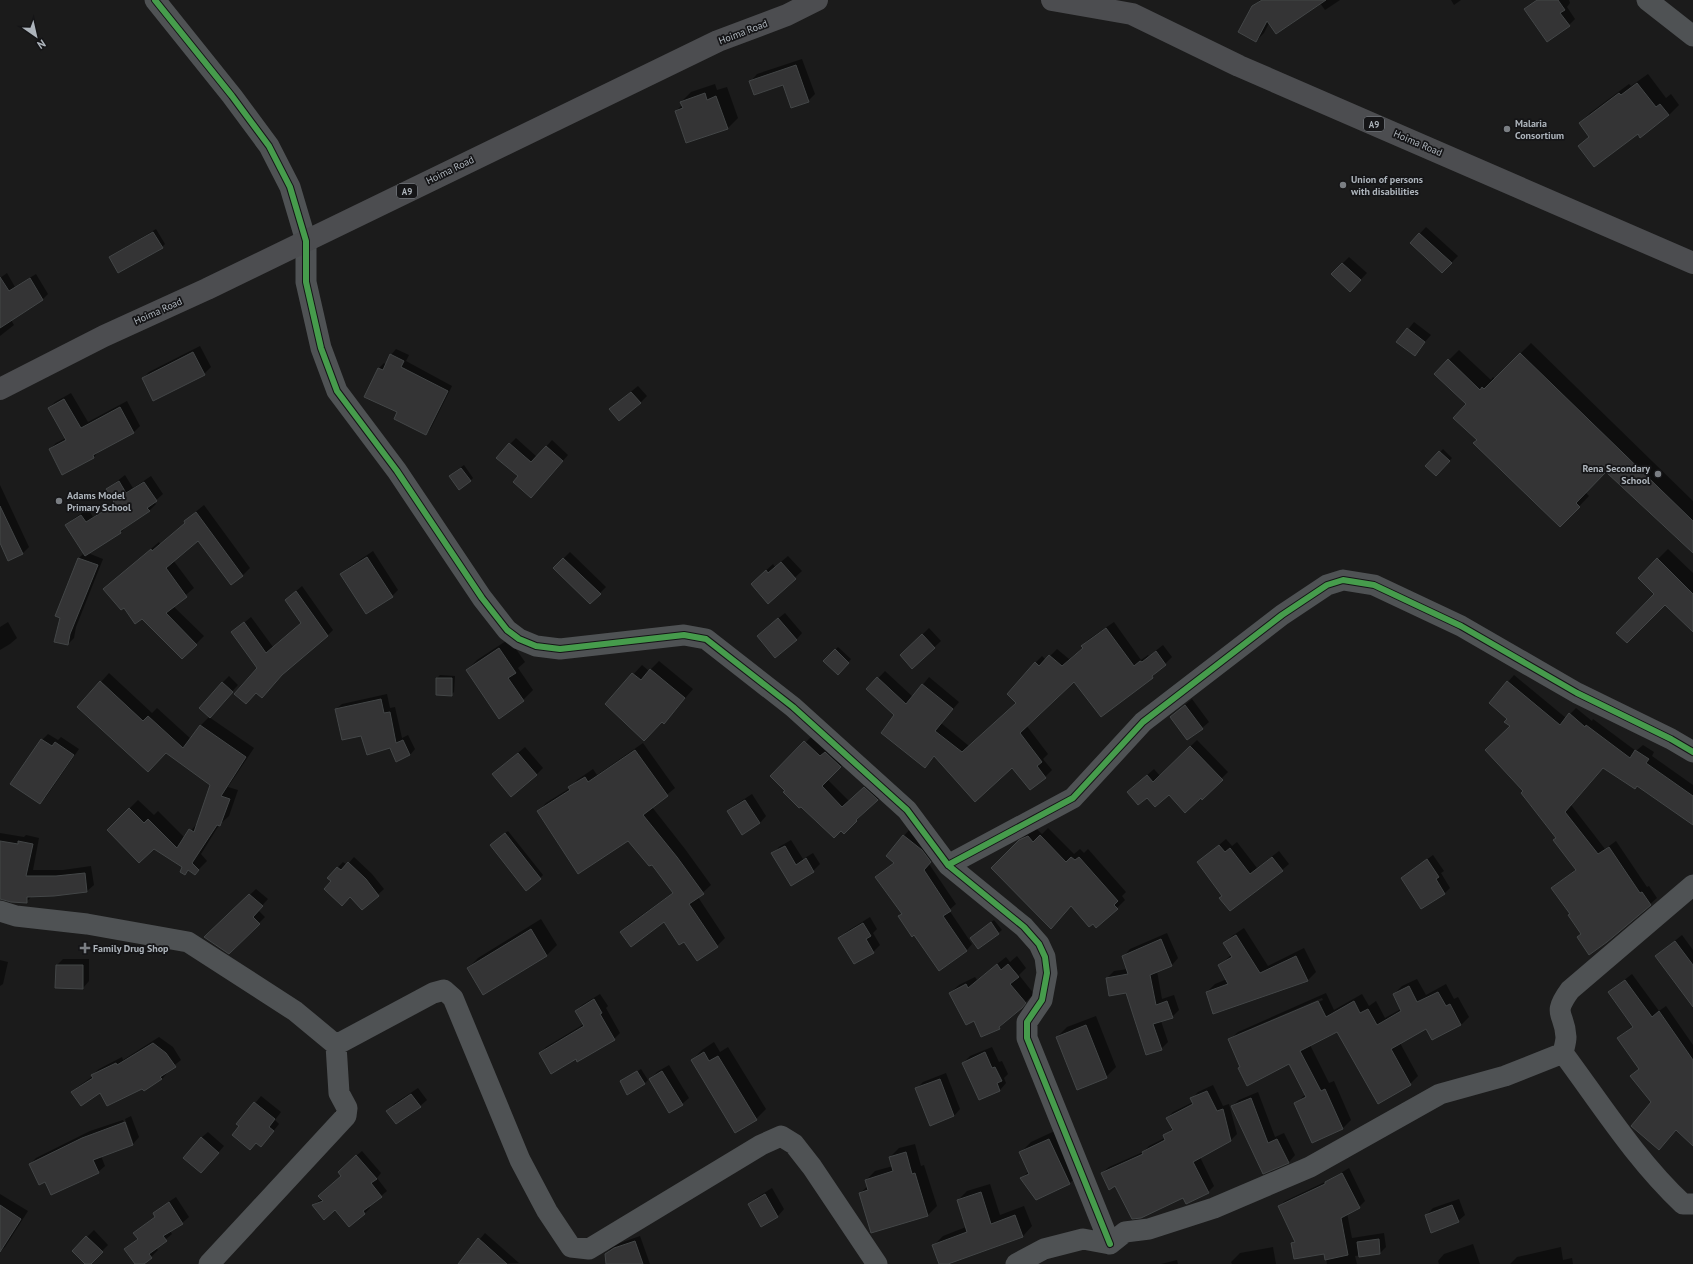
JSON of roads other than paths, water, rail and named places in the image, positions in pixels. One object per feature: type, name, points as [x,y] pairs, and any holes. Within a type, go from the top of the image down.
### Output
[{"type":"main road","name":"Hoima Road","points":[[0,388],[104,336],[306,241],[718,41],[788,15],[817,0]]},
{"type":"main road","name":"Hoima Road","points":[[1052,0],[1131,7],[1239,66],[1693,263]]},
{"type":"street","points":[[155,0],[232,96],[269,146],[290,187],[306,241],[306,282],[321,348],[337,391],[397,471],[482,598],[507,630],[519,639],[536,646],[560,649],[684,635],[706,639],[793,707],[907,810],[948,865],[1024,926],[1039,944],[1045,957],[1047,972],[1042,1000],[1028,1022],[1027,1038],[1110,1244]]},
{"type":"street","points":[[1647,0],[1693,36]]},
{"type":"street","points":[[948,865],[1073,798],[1143,722],[1282,615],[1327,585],[1343,580],[1374,585],[1461,626],[1577,693],[1671,739],[1693,752]]},
{"type":"street","points":[[1693,885],[1685,902],[1570,990],[1562,1002],[1559,1011],[1566,1038],[1563,1053],[1633,1149],[1666,1188],[1683,1204],[1693,1204]]},
{"type":"street","points":[[0,911],[16,916],[87,924],[188,942],[296,1011],[336,1045],[339,1093],[347,1108],[346,1116],[209,1264]]},
{"type":"street","points":[[336,1045],[433,993],[444,990],[453,998],[520,1160],[547,1211],[571,1247],[589,1250],[761,1145],[781,1136],[794,1144],[812,1167],[877,1264]]},
{"type":"street","points":[[1016,1264],[1044,1249],[1083,1239],[1110,1244],[1125,1232],[1148,1229],[1214,1208],[1310,1167],[1440,1094],[1505,1076],[1563,1053]]},
{"type":"place","name":"Malaria Consortium","points":[[1507,129]]},
{"type":"place","name":"Union of persons with disabilities","points":[[1343,185]]},
{"type":"place","name":"Rena Secondary School","points":[[1658,474]]},
{"type":"place","name":"Adams Model Primary School","points":[[59,501]]},
{"type":"place","name":"Family Drug Shop","points":[[85,948]]}]
